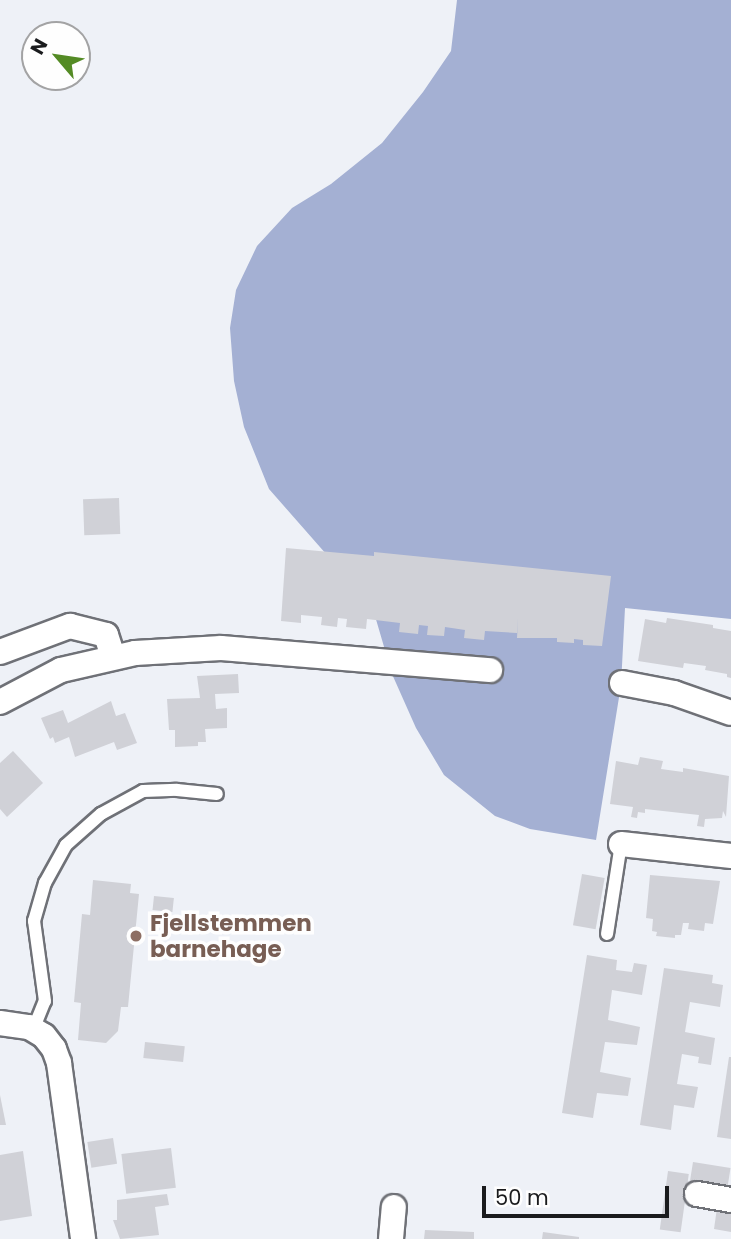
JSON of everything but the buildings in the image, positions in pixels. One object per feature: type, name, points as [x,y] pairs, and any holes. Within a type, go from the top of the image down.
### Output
[{"type":"street","points":[[0,652],[70,626],[106,635],[113,656]]},
{"type":"street","points":[[0,702],[61,670],[113,656],[221,648],[489,670]]},
{"type":"street","points":[[622,683],[674,693],[731,713]]},
{"type":"street","points":[[621,844],[731,856]]},
{"type":"street","points":[[0,1023],[33,1030],[44,1036],[54,1049],[59,1063],[83,1239]]},
{"type":"street","points":[[696,1194],[731,1200]]},
{"type":"street","points":[[391,1239],[394,1207]]},
{"type":"lane","points":[[33,1030],[45,1001],[34,921],[45,883],[66,845],[101,814],[143,791],[217,794]]},
{"type":"lane","points":[[607,934],[621,844]]},
{"type":"shaded area","points":[[457,0],[731,0],[731,619],[625,608],[621,685],[596,840],[530,829],[495,816],[444,775],[416,728],[392,674],[375,616],[334,563],[269,489],[244,427],[234,381],[230,328],[236,290],[257,246],[292,208],[331,184],[382,143],[423,92],[451,51]]},
{"type":"place","name":"Fjellstemmen barnehage","points":[[136,936]]}]
